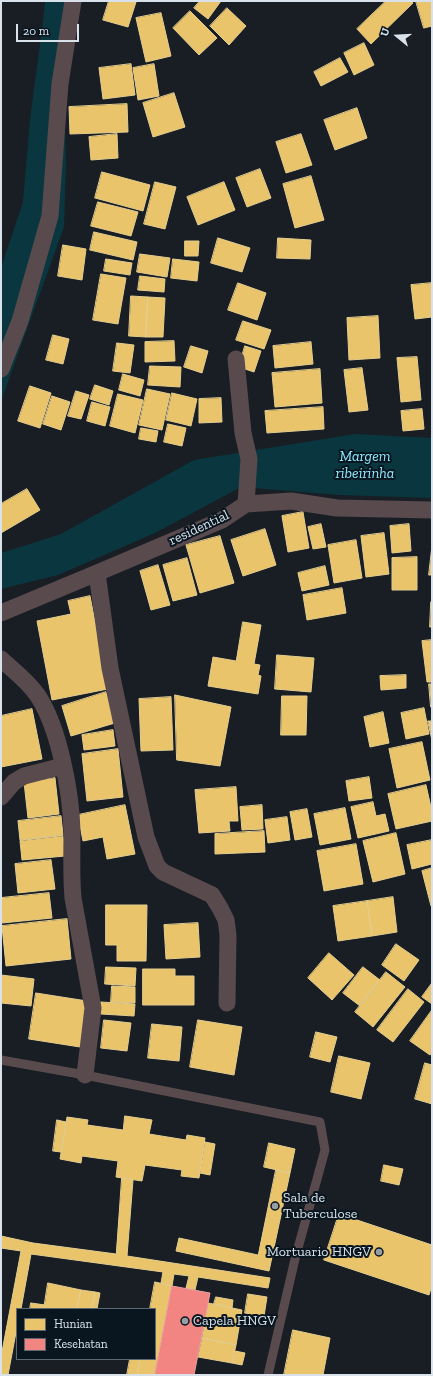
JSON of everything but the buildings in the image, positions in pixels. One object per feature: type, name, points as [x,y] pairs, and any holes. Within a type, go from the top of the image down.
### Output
[{"type":"street","points":[[1,369],[20,321],[50,216],[60,84],[73,1]]},
{"type":"street","points":[[236,358],[243,433],[249,459],[246,504]]},
{"type":"street","name":"residential","points":[[1,613],[97,574],[222,520],[246,504],[291,501],[337,508],[432,510]]},
{"type":"street","points":[[97,574],[110,668],[146,837],[157,866],[163,872],[212,895],[226,920],[228,935],[227,1004]]},
{"type":"street","points":[[1,659],[25,681],[38,696],[48,715],[57,740],[63,766],[70,803],[73,898],[93,1008],[85,1076]]},
{"type":"street","points":[[1,797],[14,782],[24,776],[63,766]]},
{"type":"lane","points":[[1,1060],[320,1122],[325,1150],[295,1259],[268,1375]]},
{"type":"water","points":[[45,1],[82,1],[64,96],[66,162],[64,227],[1,401],[1,268],[23,202],[30,120]]},
{"type":"water","name":"Margem ribeirinha","points":[[355,434],[432,438],[432,498],[340,495],[241,487],[155,533],[58,575],[1,589],[1,553],[61,534],[194,460]]},
{"type":"place","name":"Sala de Tuberculose","points":[[275,1206]]},
{"type":"place","name":"Mortuario HNGV","points":[[379,1252]]},
{"type":"place","name":"Capela HNGV","points":[[185,1321]]}]
